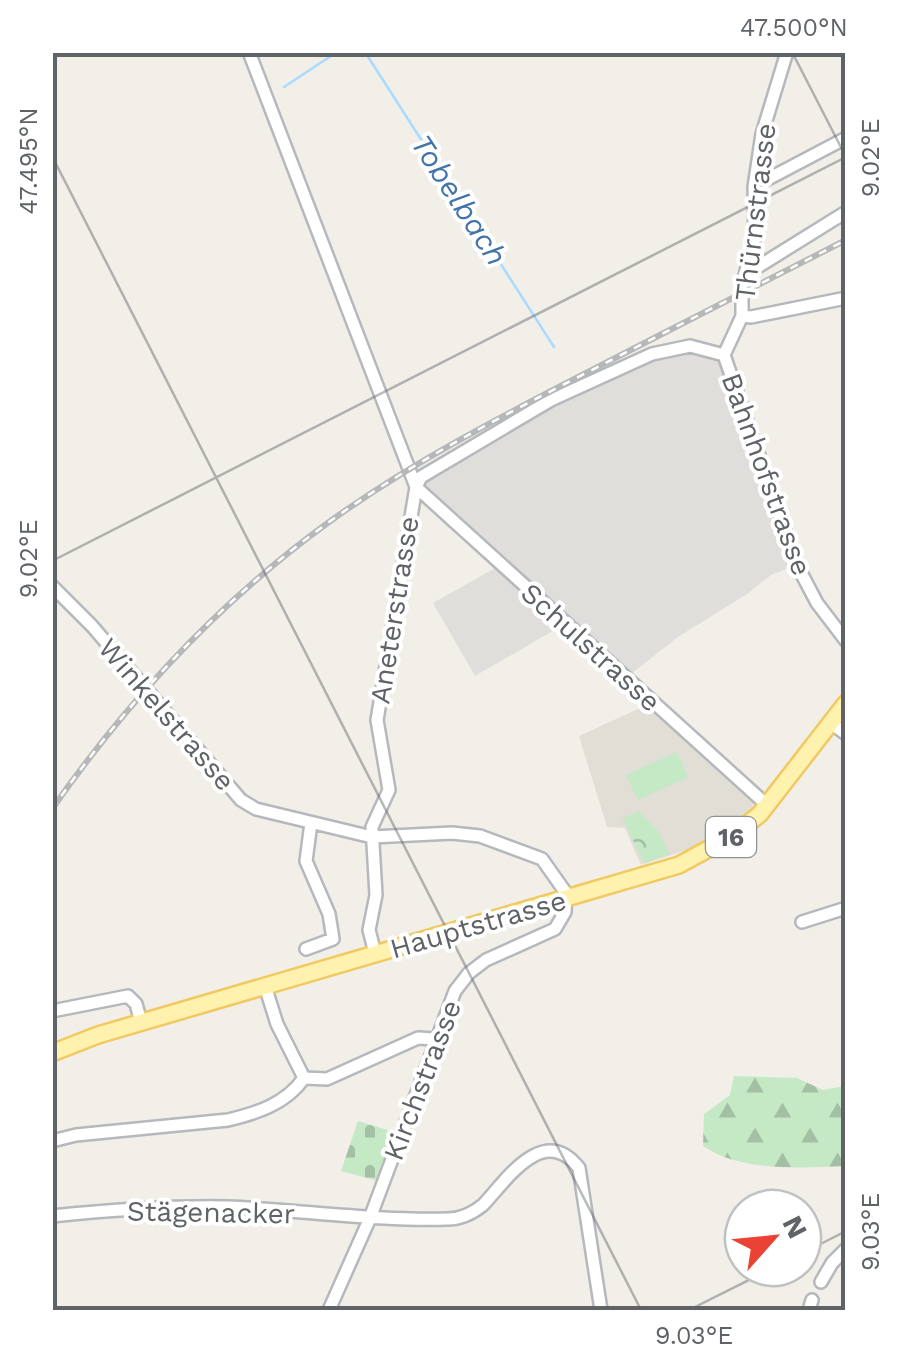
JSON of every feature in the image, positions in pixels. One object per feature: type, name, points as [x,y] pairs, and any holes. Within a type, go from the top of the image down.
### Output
[{"type":"main road","name":"Hauptstrasse","points":[[52,1053],[141,1022],[680,864],[732,836],[768,806],[846,704]]},
{"type":"street","name":"Aneterstrasse","points":[[248,52],[416,486],[377,720],[389,790],[372,827],[376,883],[369,930],[375,953]]},
{"type":"street","name":"Thürnstrasse","points":[[742,316],[741,293],[755,237],[756,180],[765,120],[787,52]]},
{"type":"street","points":[[756,180],[768,179],[846,138]]},
{"type":"street","points":[[748,272],[846,212]]},
{"type":"street","points":[[742,316],[846,298]]},
{"type":"street","name":"Bahnhofstrasse","points":[[742,316],[724,355],[797,565],[817,603],[846,641]]},
{"type":"street","name":"Bahnhofstrasse","points":[[416,486],[422,478],[525,414],[652,354],[690,346],[724,355]]},
{"type":"street","name":"Schulstrasse","points":[[416,486],[768,806]]},
{"type":"street","name":"Winkelstrasse","points":[[52,586],[92,626],[232,792],[256,809],[372,837],[452,833],[480,836],[542,859],[566,898]]},
{"type":"street","points":[[831,723],[846,734]]},
{"type":"street","points":[[306,950],[333,939],[330,914],[306,861],[311,822]]},
{"type":"street","name":"Kirchstrasse","points":[[329,1310],[370,1218],[455,991],[486,960],[555,929],[565,912],[566,898]]},
{"type":"street","points":[[802,922],[846,908]]},
{"type":"street","points":[[266,986],[278,1024],[304,1078]]},
{"type":"street","points":[[52,1011],[128,996],[136,1004],[141,1022]]},
{"type":"street","points":[[304,1078],[327,1079],[418,1038],[435,1038]]},
{"type":"street","points":[[52,1141],[76,1134],[228,1120],[288,1098],[304,1078]]},
{"type":"street","name":"Stägenacker","points":[[52,1216],[196,1207],[456,1219],[482,1206],[504,1178],[530,1156],[554,1154],[578,1168],[601,1310]]},
{"type":"street","points":[[823,1277],[846,1249]]},
{"type":"shaded area","points":[[672,348],[724,355],[797,565],[771,575],[678,637],[626,678],[425,497],[422,477],[488,436]]},
{"type":"shaded area","points":[[497,567],[563,625],[475,676],[433,603]]},
{"type":"shaded area","points":[[649,704],[753,800],[754,810],[704,844],[641,865],[625,828],[607,827],[579,736]]},
{"type":"green space","points":[[677,752],[688,777],[638,800],[626,775]]},
{"type":"green space","points":[[639,811],[659,832],[670,854],[645,863],[622,819]]},
{"type":"green space","points":[[734,1076],[797,1078],[823,1090],[845,1086],[845,1166],[753,1164],[703,1146],[704,1114],[730,1095]]},
{"type":"green space","points":[[358,1121],[394,1132],[378,1181],[341,1171]]},
{"type":"waterway","points":[[284,87],[337,52]]},
{"type":"waterway","name":"Tobelbach","points":[[365,52],[554,347]]},
{"type":"railway","points":[[52,809],[112,729],[178,654],[251,585],[329,522],[489,423],[846,240]]}]
